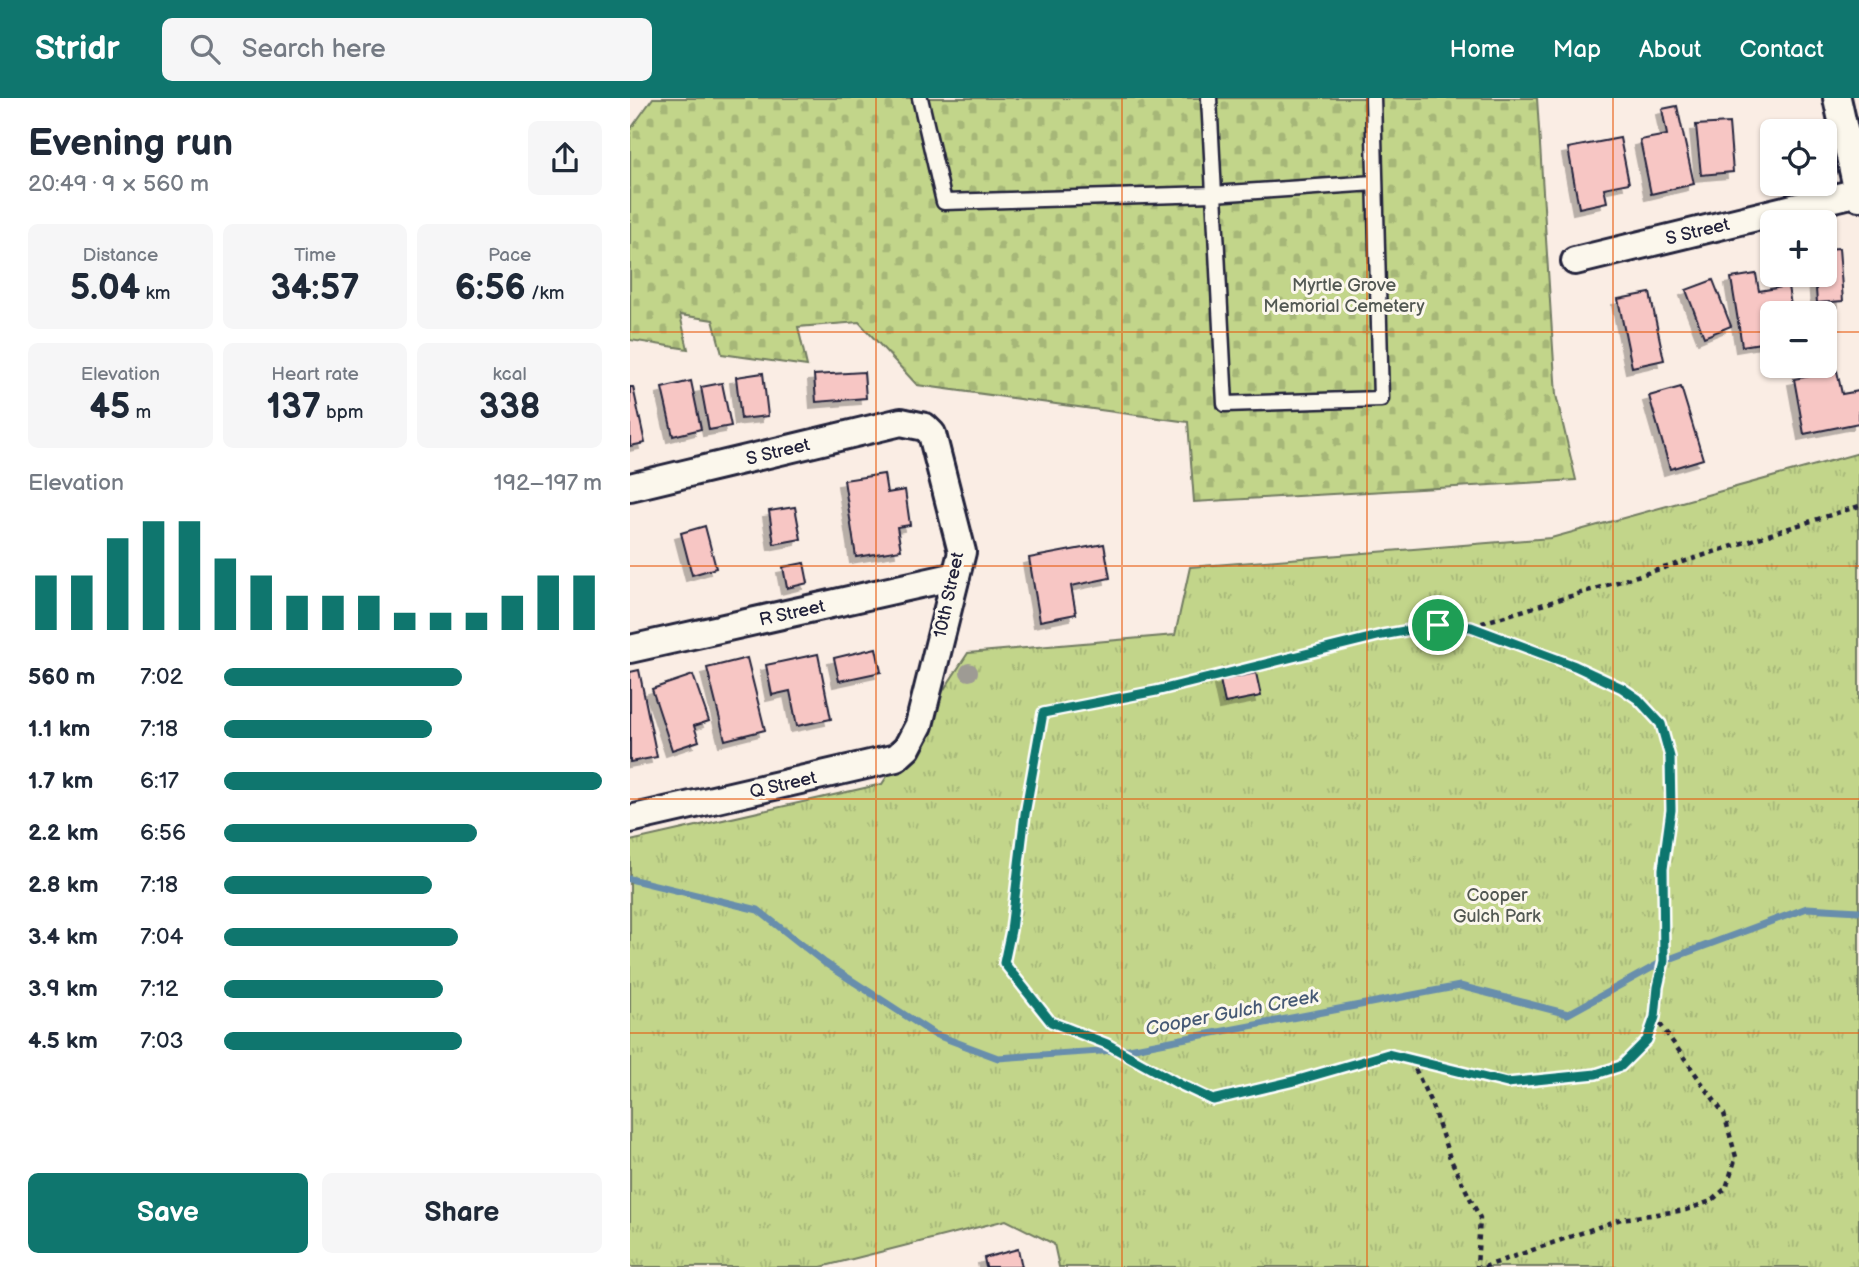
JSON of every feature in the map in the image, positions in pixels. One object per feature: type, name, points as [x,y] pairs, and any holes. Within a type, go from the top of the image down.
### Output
[{"type":"street","points":[[1837,98],[1859,194]]},
{"type":"street","name":"S Street","points":[[1575,261],[1859,194]]},
{"type":"street","name":"S Street","points":[[630,487],[901,422],[925,427]]},
{"type":"street","name":"10th Street","points":[[919,726],[962,552],[935,443],[932,434],[925,427]]},
{"type":"street","name":"R Street","points":[[630,649],[956,576]]},
{"type":"street","name":"Q Street","points":[[630,819],[896,758],[907,748],[919,726]]},
{"type":"lane","points":[[920,98],[944,202],[1213,194],[1374,183]]},
{"type":"lane","points":[[1209,98],[1225,404],[1381,399],[1373,98]]},
{"type":"path","points":[[1471,627],[1859,506]]},
{"type":"path","points":[[1438,625],[1471,627],[1575,666],[1622,688],[1646,704],[1661,724],[1670,757],[1671,810],[1663,869],[1664,961],[1655,1017],[1647,1040],[1621,1066],[1596,1074],[1507,1083],[1388,1054],[1298,1080],[1213,1100],[1107,1044],[1051,1022],[1004,963],[1025,814],[1043,713],[1156,691],[1382,635],[1438,625]]},
{"type":"path","points":[[1484,1267],[1621,1219],[1686,1210],[1711,1200],[1726,1188],[1736,1157],[1724,1114],[1655,1017]]},
{"type":"path","points":[[1410,1060],[1431,1103],[1450,1158],[1480,1218],[1477,1267]]},
{"type":"green space","name":"Myrtle Grove Memorial Cemetery","points":[[653,98],[1537,98],[1556,395],[1576,480],[1194,502],[1188,422],[917,385],[859,322],[798,327],[807,366],[722,354],[713,320],[680,315],[688,349],[630,340],[630,130]]},
{"type":"green space","name":"Cooper Gulch Park","points":[[1859,453],[1859,1267],[1059,1267],[1054,1244],[1006,1220],[821,1267],[630,1267],[630,841],[882,784],[968,653],[1175,635],[1190,567],[1551,538]]},
{"type":"building","points":[[1677,106],[1694,184],[1651,194],[1640,140],[1667,135],[1662,109]]},
{"type":"building","points":[[1729,123],[1733,172],[1701,175],[1696,125]]},
{"type":"building","points":[[1620,138],[1629,183],[1604,188],[1607,202],[1579,208],[1568,148]]},
{"type":"building","points":[[1837,248],[1843,301],[1817,301],[1816,287],[1837,287]]},
{"type":"building","points":[[1756,274],[1759,291],[1788,287],[1790,301],[1760,301],[1760,343],[1742,346],[1731,278]]},
{"type":"building","points":[[1713,280],[1731,326],[1704,337],[1686,290]]},
{"type":"building","points":[[1650,293],[1664,360],[1632,367],[1618,299]]},
{"type":"building","points":[[1837,371],[1842,394],[1859,391],[1859,423],[1804,434],[1794,379],[1837,378]]},
{"type":"building","points":[[864,372],[866,398],[816,402],[814,375]]},
{"type":"building","points":[[763,373],[768,416],[741,419],[736,377]]},
{"type":"building","points":[[691,381],[701,429],[673,436],[662,388]]},
{"type":"building","points":[[722,383],[731,426],[709,430],[701,387]]},
{"type":"building","points":[[630,387],[633,387],[645,443],[630,446]]},
{"type":"building","points":[[1681,387],[1703,459],[1670,469],[1649,396]]},
{"type":"building","points":[[884,474],[887,493],[905,490],[910,525],[897,527],[901,550],[856,557],[844,480]]},
{"type":"building","points":[[795,507],[801,539],[774,544],[769,511]]},
{"type":"building","points":[[705,526],[716,568],[692,575],[681,533]]},
{"type":"building","points":[[1104,544],[1110,578],[1071,586],[1076,614],[1040,621],[1029,558]]},
{"type":"building","points":[[804,563],[808,583],[787,588],[783,567]]},
{"type":"building","points":[[876,648],[881,672],[839,681],[834,658]]},
{"type":"building","points":[[818,654],[831,719],[797,726],[790,691],[772,695],[766,665]]},
{"type":"building","points":[[747,658],[765,730],[725,740],[707,668]]},
{"type":"building","points":[[639,670],[657,757],[630,762],[630,672]]},
{"type":"building","points":[[1256,673],[1261,696],[1225,703],[1220,680]]},
{"type":"building","points":[[693,675],[709,721],[694,726],[699,741],[672,750],[652,689]]},
{"type":"building","points":[[1018,1249],[1022,1267],[986,1267],[984,1258]]},
{"type":"waterway","name":"Cooper Gulch Creek","points":[[630,879],[758,910],[825,963],[934,1034],[998,1058],[1129,1049],[1460,986],[1568,1014],[1664,961],[1807,908],[1859,911]]},
{"type":"route","points":[[1438,625],[1471,627],[1575,666],[1622,688],[1646,704],[1661,724],[1670,757],[1671,810],[1663,869],[1664,961],[1655,1017],[1647,1040],[1621,1066],[1596,1074],[1507,1083],[1388,1054],[1298,1080],[1213,1100],[1107,1044],[1051,1022],[1004,963],[1011,930],[1025,814],[1043,713],[1156,691],[1382,635],[1438,625]]}]
